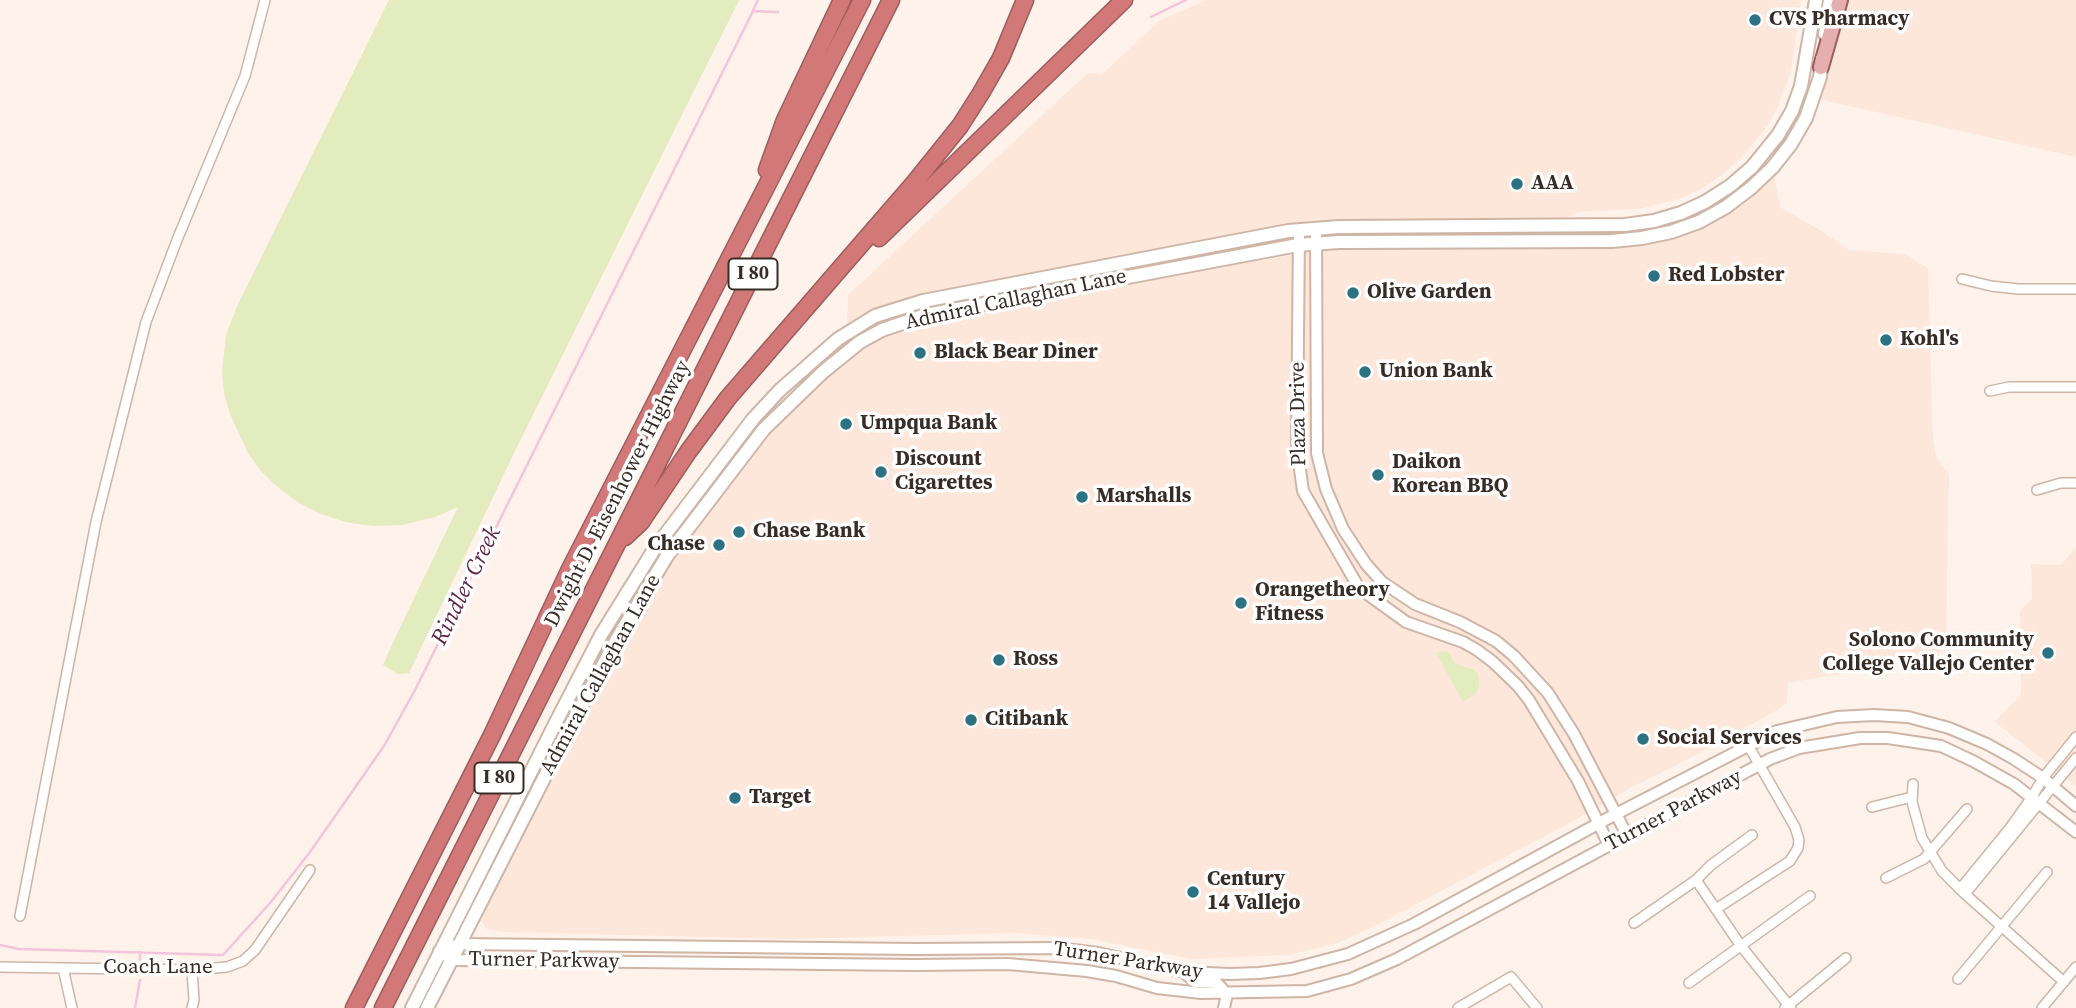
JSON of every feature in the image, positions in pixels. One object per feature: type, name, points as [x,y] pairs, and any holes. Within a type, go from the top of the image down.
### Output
[{"type":"highway","points":[[758,201],[785,120],[842,0]]},
{"type":"highway","name":"Dwight D. Eisenhower Highway","points":[[354,1008],[492,734],[570,569],[862,0]]},
{"type":"highway","name":"Dwight D. Eisenhower Highway","points":[[383,1008],[891,0]]},
{"type":"highway","points":[[615,547],[641,522],[728,398],[915,182],[960,126],[996,67],[1025,0]]},
{"type":"highway","points":[[808,305],[1124,0]]},
{"type":"main road","name":"Admiral Callaghan Lane","points":[[412,1008],[601,635],[655,548],[753,419],[780,390],[826,349],[862,323],[915,303],[1298,230],[1625,225],[1654,221],[1692,208],[1718,194],[1741,177],[1778,135],[1792,111],[1801,86],[1816,0]]},
{"type":"main road","name":"Admiral Callaghan Lane","points":[[428,1008],[568,731],[618,637],[662,565],[764,429],[835,360],[870,336],[911,319],[1298,245],[1612,241],[1657,236],[1686,227],[1713,215],[1740,198],[1763,178],[1791,144],[1806,118],[1816,91],[1830,0]]},
{"type":"main road","points":[[1821,67],[1840,0]]},
{"type":"street","points":[[20,915],[96,523],[146,322],[245,76],[265,0]]},
{"type":"street","name":"Plaza Drive","points":[[1316,228],[1317,453],[1326,489],[1343,529],[1366,564],[1382,582],[1415,604],[1460,622],[1496,641],[1514,656],[1548,694],[1574,734],[1627,835]]},
{"type":"street","name":"Plaza Drive","points":[[1298,230],[1297,434],[1303,491],[1359,588],[1406,622],[1463,642],[1477,650],[1518,686],[1578,781],[1609,845]]},
{"type":"street","points":[[1962,279],[2018,289],[2076,289]]},
{"type":"street","points":[[1990,391],[2009,387],[2076,387]]},
{"type":"street","points":[[2037,490],[2061,483],[2076,483]]},
{"type":"street","name":"Turner Parkway","points":[[439,951],[460,944],[1058,948],[1098,953],[1184,972],[1230,974],[1291,969],[1348,954],[1414,924],[1599,823],[1777,731],[1837,717],[1908,717],[1949,728],[1987,744],[2043,778],[2076,806]]},
{"type":"street","points":[[2036,800],[2043,778],[2076,737]]},
{"type":"street","name":"Turner Parkway","points":[[439,951],[452,960],[1008,964],[1087,971],[1157,988],[1201,993],[1307,990],[1351,979],[1429,943],[1760,764],[1799,748],[1860,738],[1918,741],[1941,746],[2014,784],[2076,832]]},
{"type":"street","points":[[1716,909],[1790,861],[1798,848],[1795,827],[1748,745]]},
{"type":"street","points":[[1962,892],[2036,800],[2054,786],[2076,758]]},
{"type":"street","points":[[1913,784],[1916,819],[1930,853],[1942,871],[2064,982]]},
{"type":"street","points":[[1872,807],[1913,797]]},
{"type":"street","points":[[1886,878],[1924,859],[1967,809]]},
{"type":"street","points":[[1634,923],[1696,880],[1710,864],[1752,835]]},
{"type":"street","name":"Coach Lane","points":[[0,967],[192,970],[227,967],[250,956],[310,870]]},
{"type":"street","points":[[1958,979],[2046,872]]},
{"type":"street","points":[[1696,880],[1741,947],[1788,1007],[1846,958]]},
{"type":"street","points":[[1689,983],[1810,896]]},
{"type":"street","points":[[2042,1008],[2076,967]]},
{"type":"street","points":[[63,968],[72,1008]]},
{"type":"street","points":[[192,970],[192,1008]]},
{"type":"street","points":[[1184,972],[1195,982],[1217,983],[1227,994],[1224,1008]]},
{"type":"street","points":[[1458,1008],[1511,978],[1537,1008]]},
{"type":"shaded area","points":[[1206,0],[1801,0],[1791,71],[1779,105],[1766,128],[1742,157],[1722,175],[1699,190],[1676,200],[1638,209],[1578,212],[1557,223],[1306,226],[909,302],[847,330],[848,295],[1088,73],[1102,74],[1159,21]]},
{"type":"shaded area","points":[[1840,0],[2076,0],[2076,157],[1814,98]]},
{"type":"shaded area","points":[[1774,176],[1780,207],[1849,250],[1904,254],[1928,268],[1933,438],[1936,457],[1949,474],[1946,640],[1938,657],[1788,683],[1787,703],[1675,766],[1379,924],[1338,943],[1289,955],[1191,959],[1091,939],[1015,933],[791,939],[502,932],[487,929],[482,922],[484,909],[573,733],[623,640],[672,560],[768,433],[826,376],[863,347],[884,335],[927,321],[1095,288],[1316,251],[1612,248],[1658,243],[1716,222],[1744,204]]},
{"type":"shaded area","name":"Solono Community College Vallejo Center","points":[[2076,547],[2076,786],[1995,722],[2021,694],[2020,611],[2032,599],[2031,564],[2061,565]]},
{"type":"green space","points":[[389,0],[739,0],[514,453],[409,673],[398,674],[383,665],[458,507],[435,517],[402,525],[373,526],[345,522],[299,503],[276,486],[248,453],[230,414],[222,372],[226,335],[238,304]]},
{"type":"green space","points":[[1446,651],[1454,663],[1478,674],[1476,694],[1463,702],[1436,653]]},
{"type":"waterway","points":[[753,10],[758,0]]},
{"type":"waterway","name":"Rindler Creek","points":[[1151,17],[1186,0]]},
{"type":"waterway","name":"Rindler Creek","points":[[0,945],[19,949],[223,955],[271,902],[310,852],[384,746],[415,690],[753,11],[778,12]]},
{"type":"waterway","points":[[140,952],[140,965]]},
{"type":"waterway","points":[[135,1008],[140,980]]},
{"type":"place","name":"CVS Pharmacy","points":[[1755,20]]},
{"type":"place","name":"AAA","points":[[1517,184]]},
{"type":"place","name":"Red Lobster","points":[[1654,276]]},
{"type":"place","name":"Olive Garden","points":[[1353,293]]},
{"type":"place","name":"Kohl's","points":[[1886,340]]},
{"type":"place","name":"Black Bear Diner","points":[[920,353]]},
{"type":"place","name":"Union Bank","points":[[1365,372]]},
{"type":"place","name":"Umpqua Bank","points":[[846,424]]},
{"type":"place","name":"Discount Cigarettes","points":[[881,472]]},
{"type":"place","name":"Daikon Korean BBQ","points":[[1378,475]]},
{"type":"place","name":"Marshalls","points":[[1082,497]]},
{"type":"place","name":"Chase Bank","points":[[739,532]]},
{"type":"place","name":"Chase","points":[[719,545]]},
{"type":"place","name":"Orangetheory Fitness","points":[[1241,603]]},
{"type":"place","name":"Solono Community College Vallejo Center","points":[[2048,653]]},
{"type":"place","name":"Ross","points":[[999,660]]},
{"type":"place","name":"Citibank","points":[[971,720]]},
{"type":"place","name":"Social Services","points":[[1643,739]]},
{"type":"place","name":"Target","points":[[735,798]]},
{"type":"place","name":"Century 14 Vallejo","points":[[1193,892]]}]
